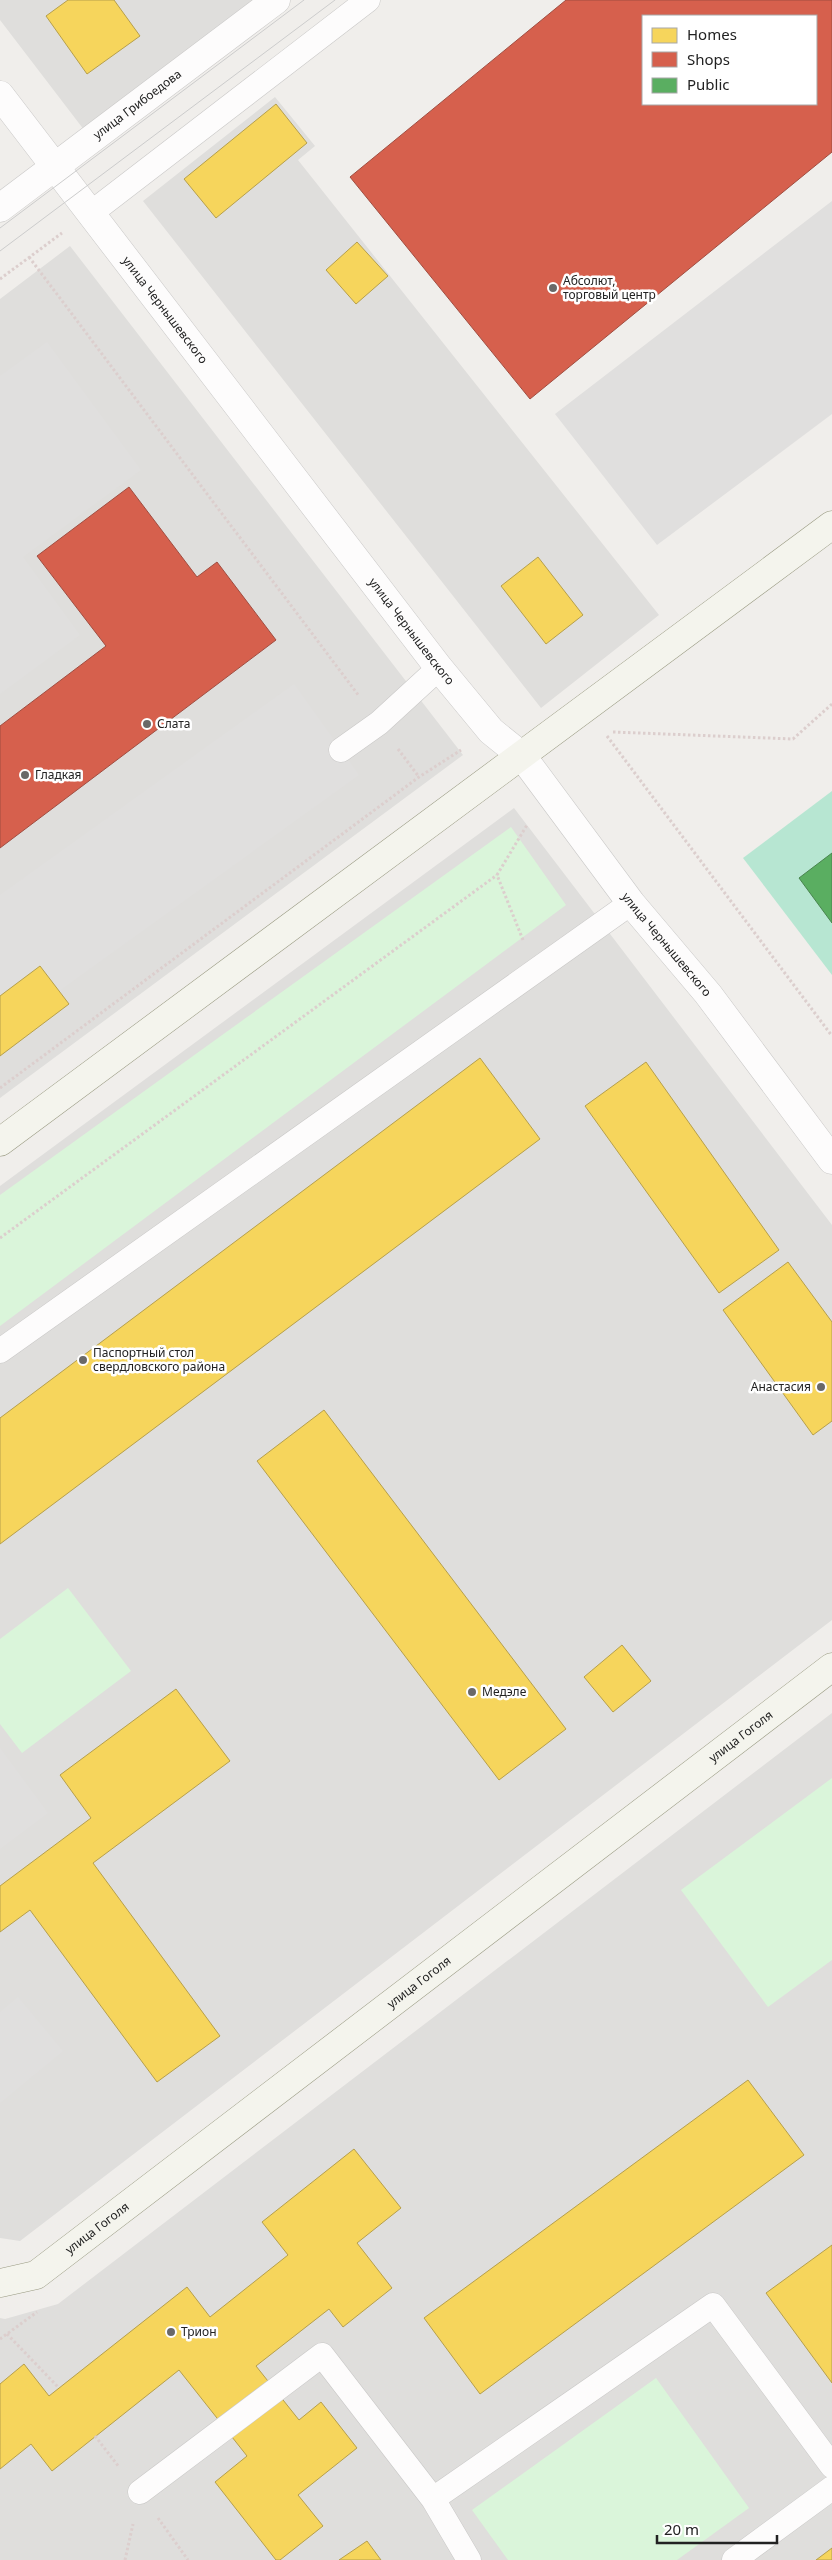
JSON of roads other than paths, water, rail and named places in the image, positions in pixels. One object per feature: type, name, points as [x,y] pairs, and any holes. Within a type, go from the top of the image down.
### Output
[{"type":"main road","points":[[0,1142],[832,525]]},
{"type":"main road","name":"улица Гоголя","points":[[0,2283],[36,2275],[832,1666]]},
{"type":"street","name":"улица Грибоедова","points":[[0,208],[276,0]]},
{"type":"street","name":"улица Чернышевского","points":[[0,95],[439,668],[491,731],[522,756],[631,903],[708,994],[832,1160]]},
{"type":"lane","points":[[91,213],[368,0]]},
{"type":"lane","points":[[341,750],[379,723],[439,668]]},
{"type":"lane","points":[[0,1351],[631,903]]},
{"type":"lane","points":[[433,2499],[714,2305],[832,2466]]},
{"type":"lane","points":[[140,2492],[322,2355],[433,2499],[469,2560]]},
{"type":"lane","points":[[734,2560],[832,2488]]},
{"type":"tram line","points":[[0,228],[304,0]]},
{"type":"tram line","points":[[0,251],[335,0]]},
{"type":"place","name":"Абсолют, торговый центр","points":[[553,288]]},
{"type":"place","name":"Слата","points":[[147,724]]},
{"type":"place","name":"Гладкая","points":[[25,775]]},
{"type":"place","name":"Паспортный стол свердловского района","points":[[83,1360]]},
{"type":"place","name":"Анастасия","points":[[821,1387]]},
{"type":"place","name":"Медэле","points":[[472,1692]]},
{"type":"place","name":"Трион","points":[[171,2332]]}]
